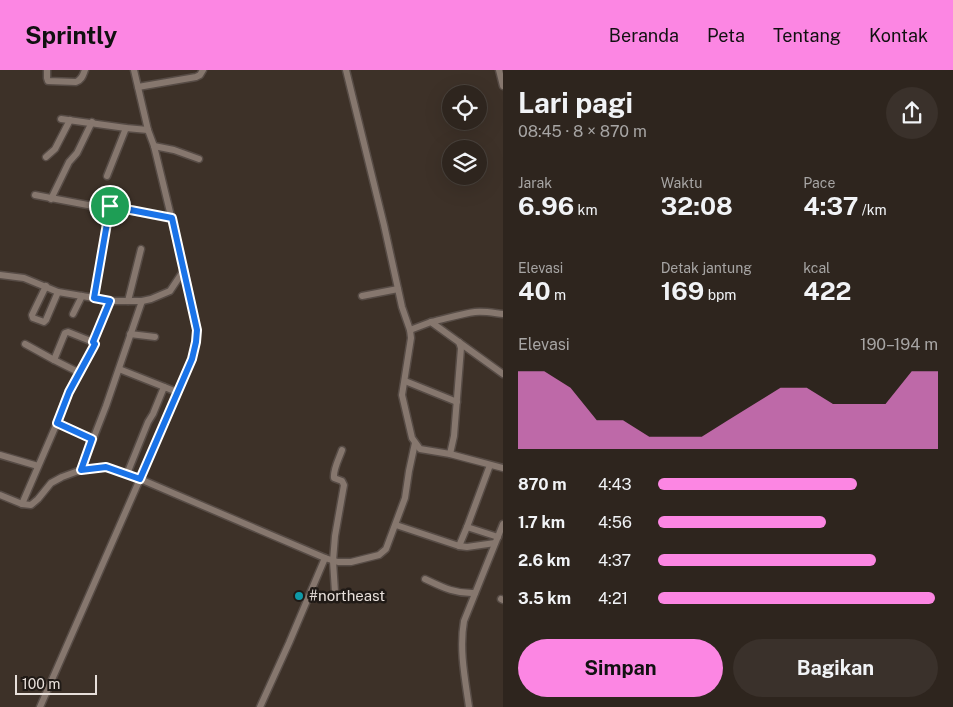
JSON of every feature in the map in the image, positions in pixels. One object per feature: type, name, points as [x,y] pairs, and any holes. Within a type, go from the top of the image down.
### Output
[{"type":"street","points":[[47,70],[48,81],[76,82],[81,79],[85,70]]},
{"type":"street","points":[[41,706],[195,350],[197,330],[184,270],[134,70]]},
{"type":"street","points":[[138,87],[196,77],[203,70]]},
{"type":"street","points":[[346,70],[402,307],[410,330],[411,338],[402,394],[412,438],[420,449],[450,454],[503,468]]},
{"type":"street","points":[[499,70],[503,86]]},
{"type":"street","points":[[61,119],[148,130]]},
{"type":"street","points":[[46,157],[55,149],[70,120]]},
{"type":"street","points":[[51,199],[69,162],[77,153],[92,122]]},
{"type":"street","points":[[107,176],[126,128]]},
{"type":"street","points":[[154,146],[174,150],[199,159]]},
{"type":"street","points":[[35,195],[93,206],[110,206],[172,218]]},
{"type":"street","points":[[94,298],[110,206]]},
{"type":"street","points":[[128,301],[141,250]]},
{"type":"street","points":[[0,276],[24,278],[58,292],[110,301],[142,301],[170,291],[184,270]]},
{"type":"street","points":[[46,286],[32,315],[33,318],[44,322],[58,292]]},
{"type":"street","points":[[362,296],[398,288]]},
{"type":"street","points":[[73,314],[82,296]]},
{"type":"street","points":[[22,504],[69,392],[95,344],[93,342],[110,301]]},
{"type":"street","points":[[81,470],[142,301]]},
{"type":"street","points":[[410,330],[441,319],[474,312],[503,314]]},
{"type":"street","points":[[431,322],[503,374]]},
{"type":"street","points":[[54,360],[66,332],[93,342]]},
{"type":"street","points":[[130,334],[155,337]]},
{"type":"street","points":[[450,454],[454,436],[462,348],[459,342]]},
{"type":"street","points":[[25,344],[80,373]]},
{"type":"street","points":[[119,369],[178,392]]},
{"type":"street","points":[[405,380],[457,402]]},
{"type":"street","points":[[127,474],[164,387]]},
{"type":"street","points":[[57,423],[92,439]]},
{"type":"street","points":[[0,495],[28,506],[33,504],[51,483],[62,477],[81,470],[106,467],[140,479],[325,558],[338,562],[351,562],[379,555],[386,549],[405,498],[415,443]]},
{"type":"street","points":[[335,592],[333,560],[335,536],[344,485],[343,482],[334,478],[334,469],[342,450]]},
{"type":"street","points":[[0,455],[38,466]]},
{"type":"street","points":[[459,546],[490,465]]},
{"type":"street","points":[[469,707],[462,636],[464,620],[503,524]]},
{"type":"street","points":[[396,525],[467,547],[499,536]]},
{"type":"street","points":[[467,527],[499,536]]},
{"type":"street","points":[[260,707],[325,558]]},
{"type":"street","points":[[425,579],[463,594],[474,592]]},
{"type":"place","name":"#northeast","points":[[299,596]]},
{"type":"route","points":[[110,206],[172,218],[197,330],[192,359],[140,479],[106,467],[81,470],[92,439],[57,423],[69,392],[95,344],[93,342],[110,301],[94,298],[110,206]]}]
